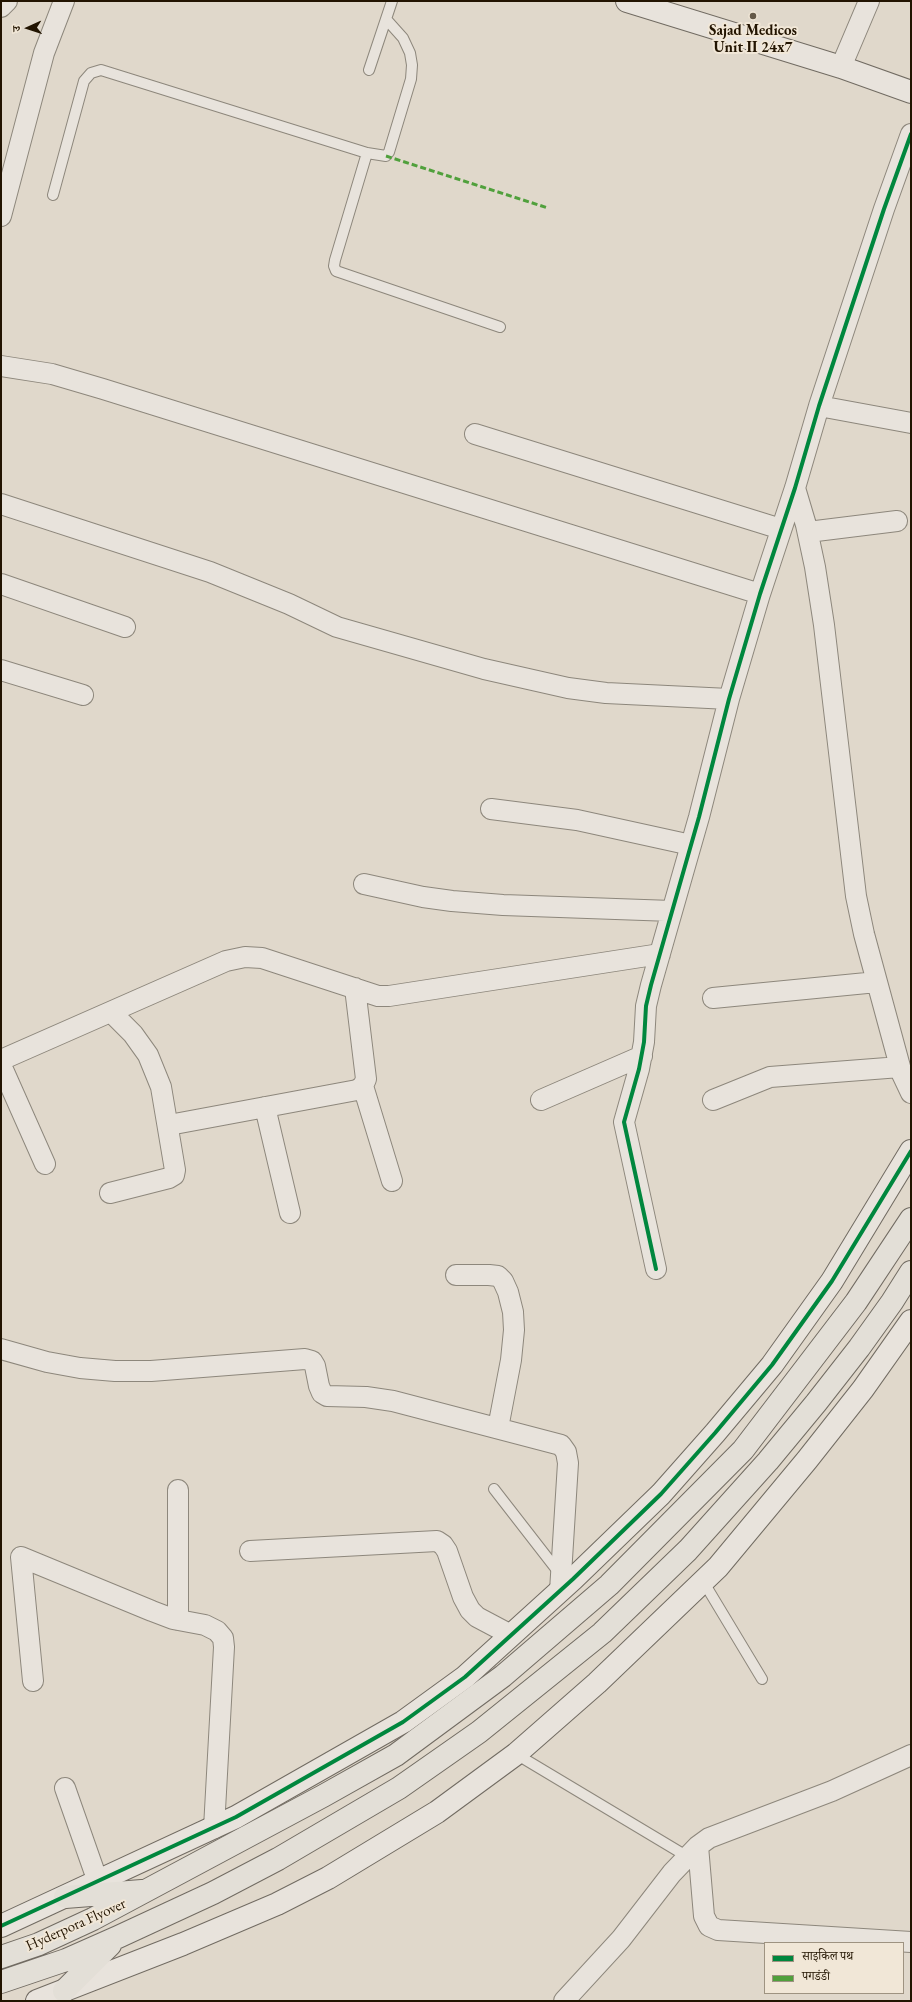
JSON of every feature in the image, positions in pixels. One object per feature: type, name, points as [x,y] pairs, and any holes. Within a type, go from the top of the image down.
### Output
[{"type":"highway","name":"Hyderpora Flyover","points":[[1,1957],[39,1944],[93,1920],[150,1891],[396,1755],[503,1676],[609,1585],[743,1450],[856,1302],[911,1219]]},
{"type":"highway","name":"Hyderpora Flyover","points":[[1,1982],[66,1960],[213,1893],[278,1859],[398,1788],[479,1732],[591,1642],[645,1593],[688,1550],[768,1462],[859,1348],[911,1272]]},
{"type":"highway","points":[[65,1897],[150,1891]]},
{"type":"highway","points":[[64,1991],[118,1937]]},
{"type":"street","points":[[1,7],[7,1]]},
{"type":"street","points":[[1,216],[44,53],[64,1]]},
{"type":"street","points":[[627,1],[840,66],[911,92]]},
{"type":"street","points":[[840,66],[869,1]]},
{"type":"street","points":[[656,1269],[624,1122],[642,1056],[646,1006],[760,594],[795,488],[819,406],[884,209],[911,134]]},
{"type":"street","points":[[1,366],[52,374],[103,389],[760,594]]},
{"type":"street","points":[[819,406],[911,423]]},
{"type":"street","points":[[475,434],[781,529]]},
{"type":"street","points":[[795,488],[808,532],[824,625],[854,882],[864,934],[900,1067],[911,1093]]},
{"type":"street","points":[[1,504],[210,572],[289,604],[337,627],[477,667],[568,688],[606,693],[730,699]]},
{"type":"street","points":[[808,532],[897,521]]},
{"type":"street","points":[[1,584],[125,627]]},
{"type":"street","points":[[1,670],[83,695]]},
{"type":"street","points":[[491,809],[577,820],[691,845]]},
{"type":"street","points":[[364,884],[423,897],[452,901],[672,911]]},
{"type":"street","points":[[1,1060],[226,961],[245,957],[262,958],[378,996],[389,996],[660,954]]},
{"type":"street","points":[[713,998],[877,982]]},
{"type":"street","points":[[169,1125],[357,1090],[363,1086],[366,1079],[355,988]]},
{"type":"street","points":[[110,1193],[169,1178],[174,1175],[175,1170],[169,1125],[161,1088],[148,1055],[133,1034],[111,1012]]},
{"type":"street","points":[[541,1100],[642,1056]]},
{"type":"street","points":[[1,1065],[45,1164]]},
{"type":"street","points":[[713,1100],[770,1077],[900,1067]]},
{"type":"street","points":[[363,1086],[392,1181]]},
{"type":"street","points":[[265,1107],[290,1213]]},
{"type":"street","points":[[1,1926],[236,1817],[403,1722],[464,1677],[511,1635],[561,1583],[662,1494],[772,1365],[832,1282],[911,1151]]},
{"type":"street","points":[[456,1276],[498,1276],[503,1281],[508,1292],[513,1312],[514,1330],[511,1360],[498,1428]]},
{"type":"street","points":[[37,2001],[183,1944],[277,1904],[328,1878],[436,1812],[516,1754],[597,1683],[718,1567],[807,1460],[863,1389],[911,1321]]},
{"type":"street","points":[[1,1350],[47,1362],[80,1368],[115,1371],[151,1371],[305,1359],[312,1361],[322,1393],[327,1396],[386,1400],[561,1445],[566,1452],[568,1463],[561,1583]]},
{"type":"street","points":[[178,1490],[178,1620]]},
{"type":"street","points":[[250,1551],[437,1541],[443,1544],[447,1551],[463,1598],[470,1610],[477,1617],[511,1635]]},
{"type":"street","points":[[33,1681],[21,1557],[152,1612],[178,1620],[205,1625],[217,1630],[223,1638],[214,1828]]},
{"type":"street","points":[[564,2001],[621,1939],[672,1873],[693,1851],[709,1838],[908,1762]]},
{"type":"street","points":[[65,1788],[98,1882]]},
{"type":"street","points":[[693,1851],[704,1916],[709,1926],[718,1930],[911,1942]]},
{"type":"lane","points":[[369,70],[392,1]]},
{"type":"lane","points":[[53,195],[84,81],[91,73],[101,70],[367,153],[386,156],[389,152],[411,79],[412,65],[410,53],[403,38],[386,18]]},
{"type":"lane","points":[[367,153],[335,260],[334,266],[336,271],[500,327]]},
{"type":"lane","points":[[494,1490],[561,1583]]},
{"type":"lane","points":[[703,1581],[762,1679]]},
{"type":"lane","points":[[516,1754],[693,1851]]},
{"type":"marked path","points":[[386,156],[548,208]]},
{"type":"cycle path","points":[[656,1269],[624,1122],[639,1069],[644,1042],[646,1006],[699,817],[729,699],[760,594],[795,488],[819,406],[884,209],[911,134]]},
{"type":"cycle path","points":[[1,1926],[236,1817],[403,1722],[465,1677],[573,1579],[661,1494],[715,1433],[772,1365],[832,1281],[911,1151]]},
{"type":"place","name":"Sajad Medicos Unit II 24x7","points":[[753,16]]}]
